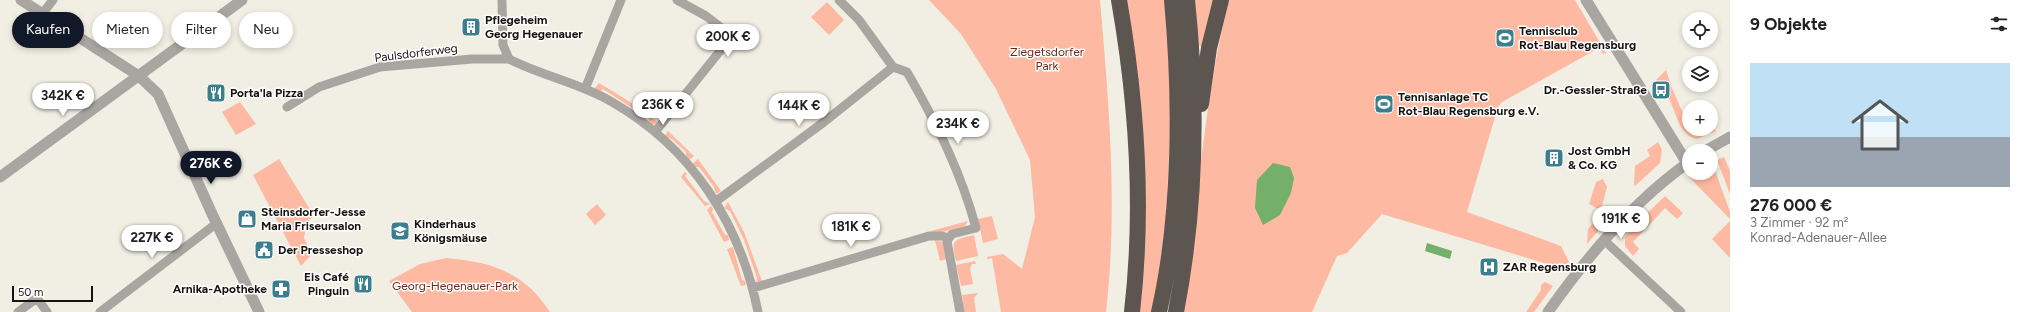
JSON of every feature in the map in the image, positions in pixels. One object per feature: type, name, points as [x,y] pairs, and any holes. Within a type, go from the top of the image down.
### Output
[{"type":"highway","points":[[1119,0],[1128,48],[1136,125],[1137,248],[1132,312]]},
{"type":"highway","points":[[1159,312],[1173,218],[1177,146],[1177,78],[1172,0]]},
{"type":"highway","points":[[1188,0],[1192,44],[1195,151]]},
{"type":"highway","points":[[1176,312],[1187,247],[1195,151],[1209,48],[1221,0]]},
{"type":"street","points":[[20,0],[39,12]]},
{"type":"street","points":[[44,12],[53,0]]},
{"type":"street","points":[[0,177],[242,0]]},
{"type":"street","points":[[502,0],[503,46],[509,59],[524,67],[585,89],[612,102],[655,132],[688,163],[715,202],[733,234],[753,288],[758,312]]},
{"type":"street","points":[[585,89],[621,0]]},
{"type":"street","points":[[655,132],[732,36],[706,16],[677,0]]},
{"type":"street","points":[[839,0],[859,20],[893,67],[907,72],[947,145],[976,228],[952,234],[948,238],[947,245],[960,312]]},
{"type":"street","points":[[1586,0],[1682,152]]},
{"type":"street","points":[[84,41],[139,76],[158,94],[259,312]]},
{"type":"street","name":"Paulsdorferweg","points":[[287,107],[319,87],[380,67],[472,59],[509,59]]},
{"type":"street","points":[[715,202],[824,122],[893,67]]},
{"type":"street","points":[[1718,144],[1730,137]]},
{"type":"street","points":[[1548,312],[1564,289],[1605,241],[1665,180],[1682,167]]},
{"type":"street","points":[[100,312],[217,224]]},
{"type":"street","points":[[753,288],[929,236],[942,236],[948,238]]},
{"type":"street","points":[[1605,241],[1681,312]]},
{"type":"street","points":[[18,312],[37,298],[47,312]]},
{"type":"green space","name":"Ziegetsdorfer Park","points":[[929,0],[1100,0],[1109,117],[1112,195],[1110,273],[1106,312],[1001,312],[992,258],[987,259],[987,257],[1003,254],[1022,269],[1035,217],[1030,160],[996,89],[961,34]]},
{"type":"green space","points":[[1126,0],[1166,0],[1171,111],[1166,221],[1153,312],[1139,312]]},
{"type":"green space","points":[[1193,0],[1214,0],[1202,46],[1199,46]]},
{"type":"green space","points":[[1229,0],[1575,0],[1606,53],[1603,54],[1599,48],[1502,102],[1498,107],[1467,212],[1561,246],[1569,262],[1564,269],[1382,214],[1347,253],[1337,256],[1312,312],[1183,312],[1207,116],[1220,38]]},
{"type":"green space","points":[[827,2],[844,20],[829,35],[811,17]]},
{"type":"green space","points":[[1666,70],[1682,111],[1682,129],[1670,101],[1656,80]]},
{"type":"green space","points":[[599,83],[627,100],[659,123],[653,125],[648,123],[649,119],[603,89],[599,92],[594,89]]},
{"type":"green space","points":[[240,102],[256,124],[236,135],[222,112]]},
{"type":"green space","points":[[668,131],[694,156],[689,160],[686,156],[686,152],[672,139],[665,136]]},
{"type":"green space","points":[[1690,136],[1704,136],[1697,139]]},
{"type":"green space","points":[[1658,142],[1662,150],[1660,163],[1635,186],[1635,166],[1650,156],[1647,150]]},
{"type":"green space","points":[[1724,157],[1730,171],[1730,194],[1718,163],[1718,160]]},
{"type":"green space","points":[[279,159],[314,216],[307,222],[304,238],[312,254],[301,266],[253,175]]},
{"type":"green space","points":[[698,159],[721,191],[716,194],[714,187],[699,167],[695,167],[692,164]]},
{"type":"green space","points":[[685,172],[687,174],[685,176],[704,201],[710,204],[705,206],[681,177]]},
{"type":"green space","points":[[1603,179],[1607,187],[1602,206],[1598,209],[1589,204],[1596,182]]},
{"type":"green space","points":[[1718,179],[1730,212],[1730,219],[1692,180],[1718,180]]},
{"type":"green space","points":[[1665,196],[1683,213],[1677,219],[1665,208],[1633,242],[1639,249],[1633,256],[1625,246],[1625,238],[1630,230]]},
{"type":"green space","points":[[728,202],[744,232],[762,281],[756,282],[757,278],[744,240],[730,211],[724,208]]},
{"type":"green space","points":[[597,204],[606,215],[595,225],[586,214]]},
{"type":"green space","points":[[711,206],[713,209],[712,212],[725,235],[728,235],[729,240],[724,242],[707,210]]},
{"type":"green space","points":[[992,216],[998,239],[983,243],[978,219]]},
{"type":"green space","points":[[968,221],[965,226],[935,234],[931,231]]},
{"type":"green space","points":[[1730,221],[1730,258],[1712,239]]},
{"type":"green space","points":[[1594,222],[1605,223],[1587,244],[1588,229]]},
{"type":"green space","points":[[974,235],[978,256],[956,261],[954,248],[955,242],[962,238]]},
{"type":"green space","points":[[935,240],[943,242],[947,259],[940,261]]},
{"type":"green space","points":[[733,247],[742,280],[745,281],[746,285],[741,286],[727,249]]},
{"type":"green space","name":"Georg-Hegenauer-Park","points":[[446,258],[478,262],[492,266],[518,278],[540,298],[550,312],[412,312],[389,281],[420,264]]},
{"type":"green space","points":[[975,261],[976,264],[972,264],[970,269],[973,284],[961,286],[956,265]]},
{"type":"green space","points":[[1545,282],[1553,286],[1534,312],[1526,312],[1541,290],[1541,285]]},
{"type":"green space","points":[[978,293],[974,298],[976,312],[964,312],[962,295]]},
{"type":"shaded area","points":[[1273,163],[1290,167],[1294,178],[1291,193],[1280,215],[1263,225],[1255,208],[1257,180]]},
{"type":"shaded area","points":[[1427,243],[1452,251],[1450,259],[1425,251]]},
{"type":"place","name":"Pflegeheim Georg Hegenauer","points":[[471,27]]},
{"type":"place","name":"Tennisclub Rot-Blau Regensburg","points":[[1505,38]]},
{"type":"place","name":"Dr.-Gessler-Straße","points":[[1661,90]]},
{"type":"place","name":"Porta'la Pizza","points":[[216,93]]},
{"type":"place","name":"Tennisanlage TC Rot-Blau Regensburg e.V.","points":[[1384,104]]},
{"type":"place","name":"Jost GmbH & Co. KG","points":[[1554,158]]},
{"type":"place","name":"Steinsdorfer-Jesse Maria Friseursalon","points":[[247,219]]},
{"type":"place","name":"Kinderhaus Königsmäuse","points":[[400,231]]},
{"type":"place","name":"Der Presseshop","points":[[264,250]]},
{"type":"place","name":"ZAR Regensburg","points":[[1489,267]]},
{"type":"place","name":"Eis Café Pinguin","points":[[363,284]]},
{"type":"place","name":"Arnika-Apotheke","points":[[281,289]]}]
